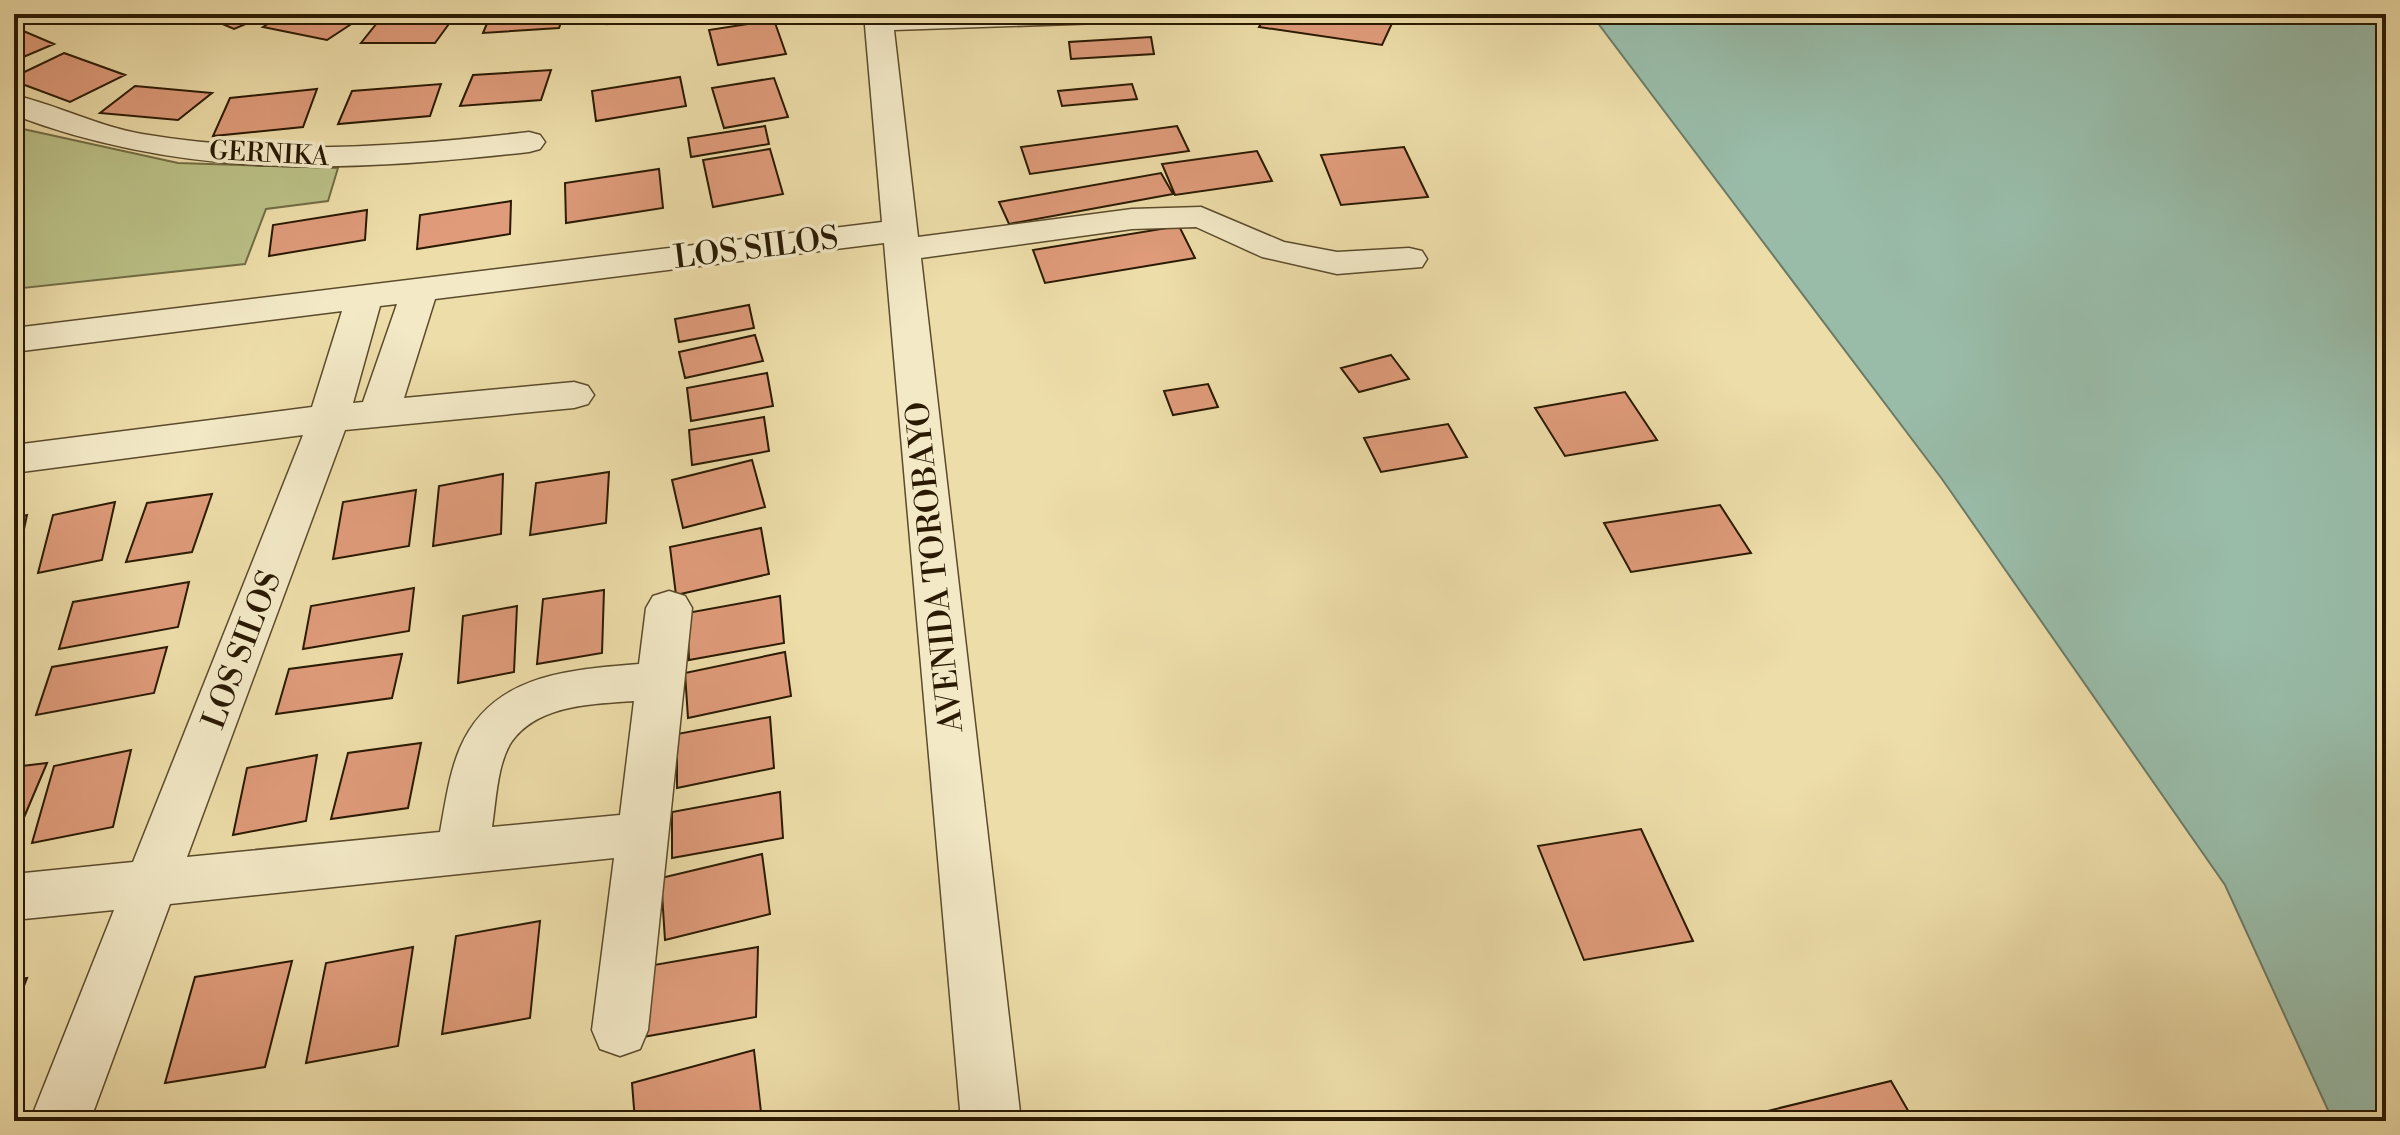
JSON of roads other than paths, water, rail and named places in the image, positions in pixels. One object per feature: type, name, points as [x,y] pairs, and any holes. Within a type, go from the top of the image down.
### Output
[{"type":"street","points":[[879,18],[1101,14]]},
{"type":"street","name":"AVENIDA TOROBAYO","points":[[879,18],[991,1121]]},
{"type":"street","name":"GERNIKA","points":[[14,104],[99,134],[220,153],[370,156],[529,142]]},
{"type":"street","name":"LOS SILOS","points":[[14,340],[420,290],[1132,219],[1201,217],[1286,253],[1337,263],[1409,259]]},
{"type":"street","points":[[379,414],[420,290]]},
{"type":"street","name":"LOS SILOS","points":[[60,1121],[154,883],[329,418],[364,297]]},
{"type":"street","points":[[14,459],[329,418],[574,395]]},
{"type":"street","points":[[620,1030],[669,608]]},
{"type":"street","points":[[461,852],[485,747],[503,721],[548,694],[660,680]]},
{"type":"street","points":[[14,897],[642,834]]}]
